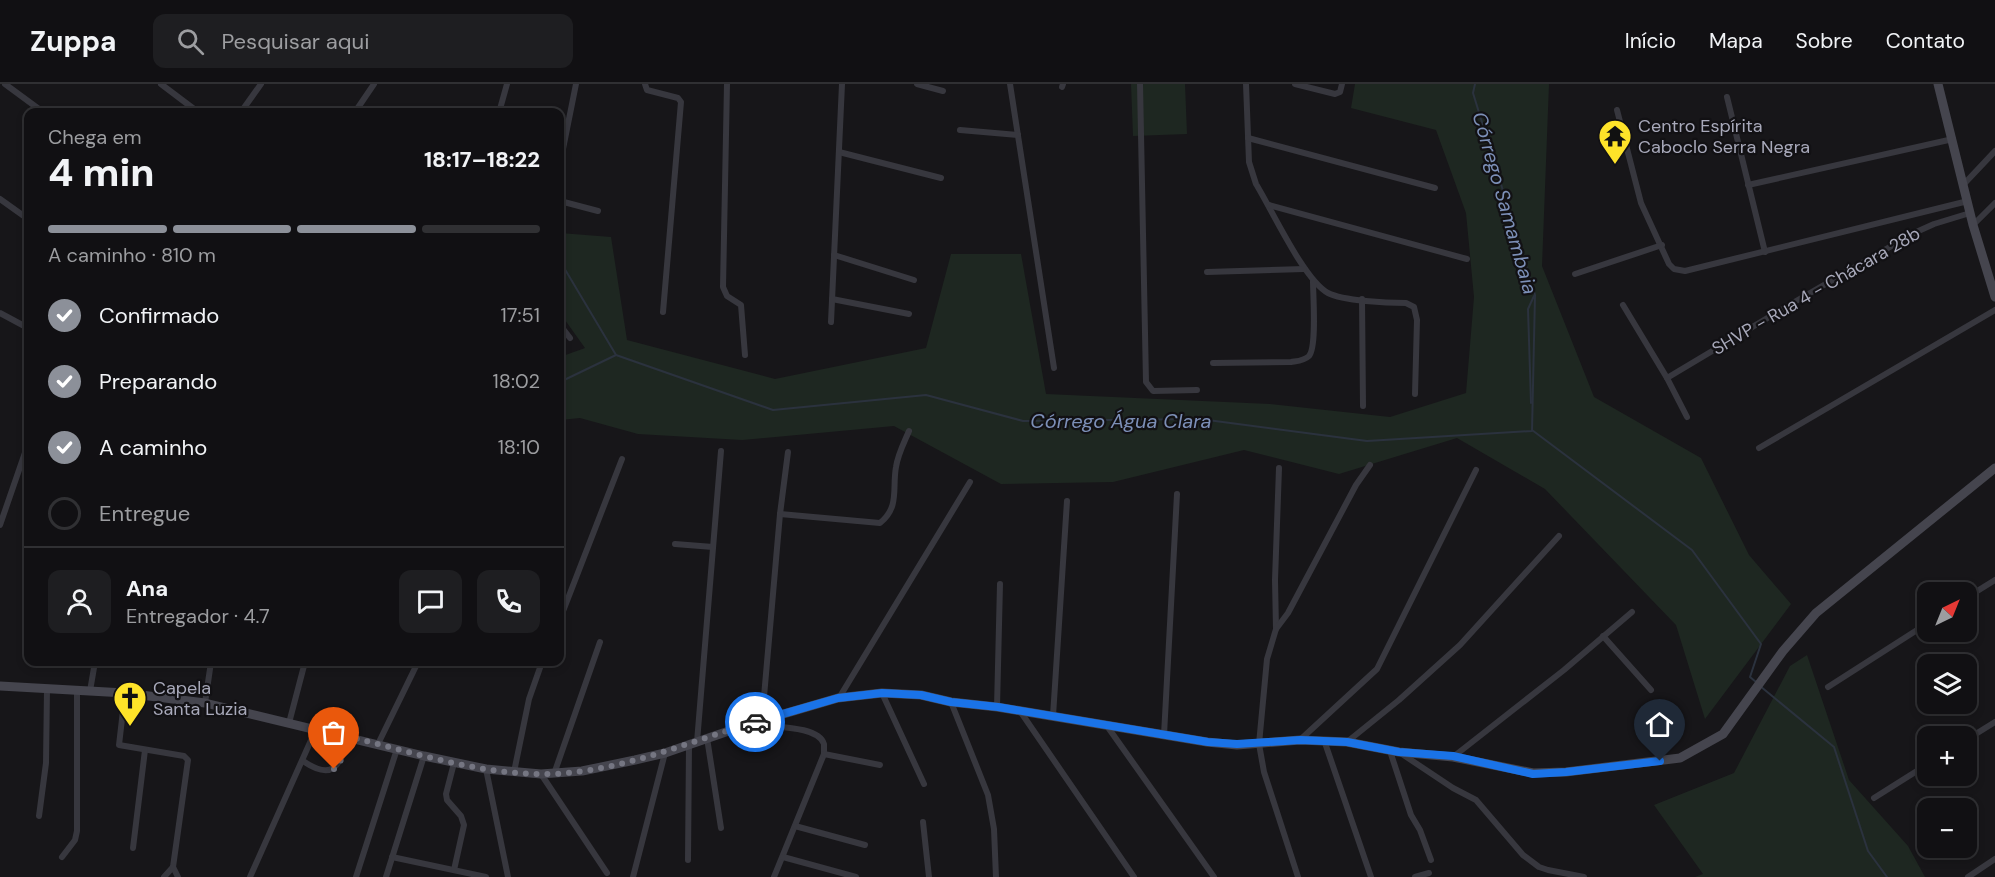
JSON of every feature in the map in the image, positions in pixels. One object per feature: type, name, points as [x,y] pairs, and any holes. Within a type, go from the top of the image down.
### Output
[{"type":"street","points":[[5,84],[38,108]]},
{"type":"street","points":[[161,84],[193,108]]},
{"type":"street","points":[[244,108],[261,84]]},
{"type":"street","points":[[358,108],[374,84]]},
{"type":"street","points":[[500,108],[507,84]]},
{"type":"street","points":[[564,144],[576,84]]},
{"type":"street","points":[[645,84],[647,90],[678,98],[681,102],[663,312]]},
{"type":"street","points":[[727,84],[723,288],[727,296],[741,305],[745,355]]},
{"type":"street","points":[[831,322],[842,84]]},
{"type":"street","points":[[917,84],[943,91]]},
{"type":"street","points":[[1010,84],[1054,368]]},
{"type":"street","points":[[1140,84],[1146,382],[1153,391],[1197,390]]},
{"type":"street","points":[[1246,84],[1251,170],[1256,184],[1304,269],[1328,293],[1406,303],[1414,307],[1417,320],[1415,394]]},
{"type":"street","points":[[1295,84],[1335,94],[1341,91],[1342,84]]},
{"type":"street","points":[[1938,84],[1973,225],[1995,297]]},
{"type":"street","points":[[1727,97],[1765,252]]},
{"type":"street","points":[[1617,110],[1641,203],[1669,264],[1680,271],[1968,201]]},
{"type":"street","points":[[960,130],[1017,135]]},
{"type":"street","points":[[1248,138],[1435,188]]},
{"type":"street","points":[[1748,185],[1953,139]]},
{"type":"street","points":[[1964,184],[1995,151]]},
{"type":"street","points":[[839,152],[941,178]]},
{"type":"street","points":[[0,199],[24,216]]},
{"type":"street","points":[[564,202],[598,212]]},
{"type":"street","points":[[1973,225],[1995,203]]},
{"type":"street","points":[[1269,205],[1467,259]]},
{"type":"street","name":"SHVP - Rua 4 - Chácara 28b","points":[[1667,378],[1914,233],[1970,213]]},
{"type":"street","points":[[1575,274],[1662,245]]},
{"type":"street","points":[[834,255],[914,280]]},
{"type":"street","points":[[1207,273],[1304,269]]},
{"type":"street","points":[[1213,363],[1291,362],[1308,357],[1313,346],[1313,280]]},
{"type":"street","points":[[832,299],[909,314]]},
{"type":"street","points":[[1362,299],[1363,406]]},
{"type":"street","points":[[1623,305],[1667,378],[1687,417]]},
{"type":"street","points":[[1759,447],[1995,310]]},
{"type":"street","points":[[0,313],[24,326]]},
{"type":"street","points":[[564,330],[570,338]]},
{"type":"street","points":[[780,514],[880,523],[890,513],[895,501],[896,467],[909,431]]},
{"type":"street","points":[[688,860],[693,743],[721,451]]},
{"type":"street","points":[[764,719],[780,514],[788,452]]},
{"type":"street","points":[[0,525],[24,456]]},
{"type":"street","points":[[564,609],[622,459]]},
{"type":"street","points":[[1298,877],[1264,772],[1259,744],[1267,658],[1276,629],[1288,613],[1356,485],[1370,465]]},
{"type":"street","points":[[1276,629],[1279,468]]},
{"type":"street","points":[[0,686],[125,693],[205,703],[486,770],[541,774],[600,768],[665,753],[764,719],[838,698],[882,693],[921,695],[951,702],[998,707],[1208,742],[1259,744],[1323,740],[1347,742],[1395,751],[1453,756],[1533,774],[1566,772],[1680,758],[1723,734],[1783,651],[1816,613],[1995,468]]},
{"type":"street","points":[[1300,740],[1367,680],[1379,666],[1476,470]]},
{"type":"street","points":[[838,698],[969,482]]},
{"type":"street","points":[[1164,735],[1177,494]]},
{"type":"street","points":[[1053,716],[1067,501]]},
{"type":"street","points":[[1347,742],[1399,700],[1460,645],[1559,536]]},
{"type":"street","points":[[675,544],[713,547]]},
{"type":"street","points":[[1977,591],[1995,580]]},
{"type":"street","points":[[998,707],[1000,584]]},
{"type":"street","points":[[1453,756],[1564,670],[1632,612]]},
{"type":"street","points":[[1828,687],[1917,630]]},
{"type":"street","points":[[1603,636],[1651,690]]},
{"type":"street","points":[[554,774],[600,642]]},
{"type":"street","points":[[90,691],[94,666]]},
{"type":"street","points":[[205,703],[210,666]]},
{"type":"street","points":[[289,723],[304,666]]},
{"type":"street","points":[[378,744],[416,666]]},
{"type":"street","points":[[514,772],[529,699],[541,666]]},
{"type":"street","points":[[39,816],[46,763],[46,689]]},
{"type":"street","points":[[62,857],[75,840],[77,831],[77,691]]},
{"type":"street","points":[[125,693],[118,743],[121,747],[184,756],[188,760],[173,867],[164,877]]},
{"type":"street","points":[[882,693],[924,784]]},
{"type":"street","points":[[951,702],[988,795],[994,830],[996,877]]},
{"type":"street","points":[[1020,711],[1134,877]]},
{"type":"street","points":[[1977,733],[1995,722]]},
{"type":"street","points":[[749,724],[810,732],[819,737],[824,744],[824,754],[774,877]]},
{"type":"street","points":[[1107,726],[1214,877]]},
{"type":"street","points":[[250,877],[316,729]]},
{"type":"street","points":[[303,761],[318,770],[334,769],[340,762],[350,737]]},
{"type":"street","points":[[707,738],[721,828]]},
{"type":"street","points":[[1323,740],[1371,877]]},
{"type":"street","points":[[356,877],[397,749]]},
{"type":"street","points":[[133,848],[145,750]]},
{"type":"street","points":[[1395,751],[1411,815],[1420,830],[1431,860]]},
{"type":"street","points":[[1395,751],[1476,800],[1523,855],[1539,867],[1584,877]]},
{"type":"street","points":[[633,877],[665,753]]},
{"type":"street","points":[[824,754],[880,765]]},
{"type":"street","points":[[386,877],[424,756]]},
{"type":"street","points":[[454,763],[446,794],[447,800],[461,816],[464,825],[454,870]]},
{"type":"street","points":[[486,770],[508,877]]},
{"type":"street","points":[[1874,798],[1917,771]]},
{"type":"street","points":[[541,774],[607,873]]},
{"type":"street","points":[[923,822],[929,877]]},
{"type":"street","points":[[795,826],[865,845]]},
{"type":"street","points":[[392,857],[486,877]]},
{"type":"street","points":[[783,857],[856,877]]},
{"type":"street","points":[[1968,877],[1995,859]]},
{"type":"street","points":[[173,867],[178,877]]},
{"type":"street","points":[[1415,877],[1429,873]]},
{"type":"shaded area","points":[[1131,84],[1185,84],[1187,134],[1133,136]]},
{"type":"shaded area","points":[[1355,84],[1549,84],[1542,266],[1594,397],[1701,458],[1749,555],[1791,604],[1705,719],[1676,625],[1545,489],[1457,438],[1339,474],[1244,450],[1113,482],[1001,484],[894,426],[742,440],[638,434],[580,418],[564,420],[564,356],[585,348],[564,319],[564,233],[611,237],[627,340],[775,379],[926,348],[951,254],[1021,254],[1046,394],[1270,404],[1390,417],[1466,393],[1474,297],[1466,213],[1436,130],[1351,108]]},
{"type":"shaded area","points":[[1807,655],[1849,780],[1908,846],[1925,877],[1695,877],[1703,874],[1654,805],[1734,773],[1790,666]]},
{"type":"waterway","name":"Córrego Água Clara","points":[[564,268],[616,355],[773,410],[926,395],[1023,421],[1200,419],[1367,441],[1532,431],[1535,295],[1473,93],[1475,84]]},
{"type":"waterway","name":"Córrego Samambaia","points":[[1531,403],[1528,309],[1534,296]]},
{"type":"waterway","points":[[564,380],[616,355]]},
{"type":"waterway","points":[[1532,430],[1692,550],[1761,644],[1750,677],[1756,682]]},
{"type":"waterway","points":[[1760,686],[1834,747],[1868,851],[1887,877]]},
{"type":"way so far","points":[[334,769],[340,762],[350,737],[486,770],[554,774],[600,768],[665,753],[755,722]]},
{"type":"place","name":"Centro Espírita Caboclo Serra Negra","points":[[1615,165]]},
{"type":"place","name":"Capela Santa Luzia","points":[[130,727]]},
{"type":"route","points":[[755,722],[838,698],[882,693],[921,695],[951,702],[998,707],[1208,742],[1237,744],[1300,740],[1347,742],[1399,752],[1453,756],[1533,774],[1601,769],[1660,761]]}]
